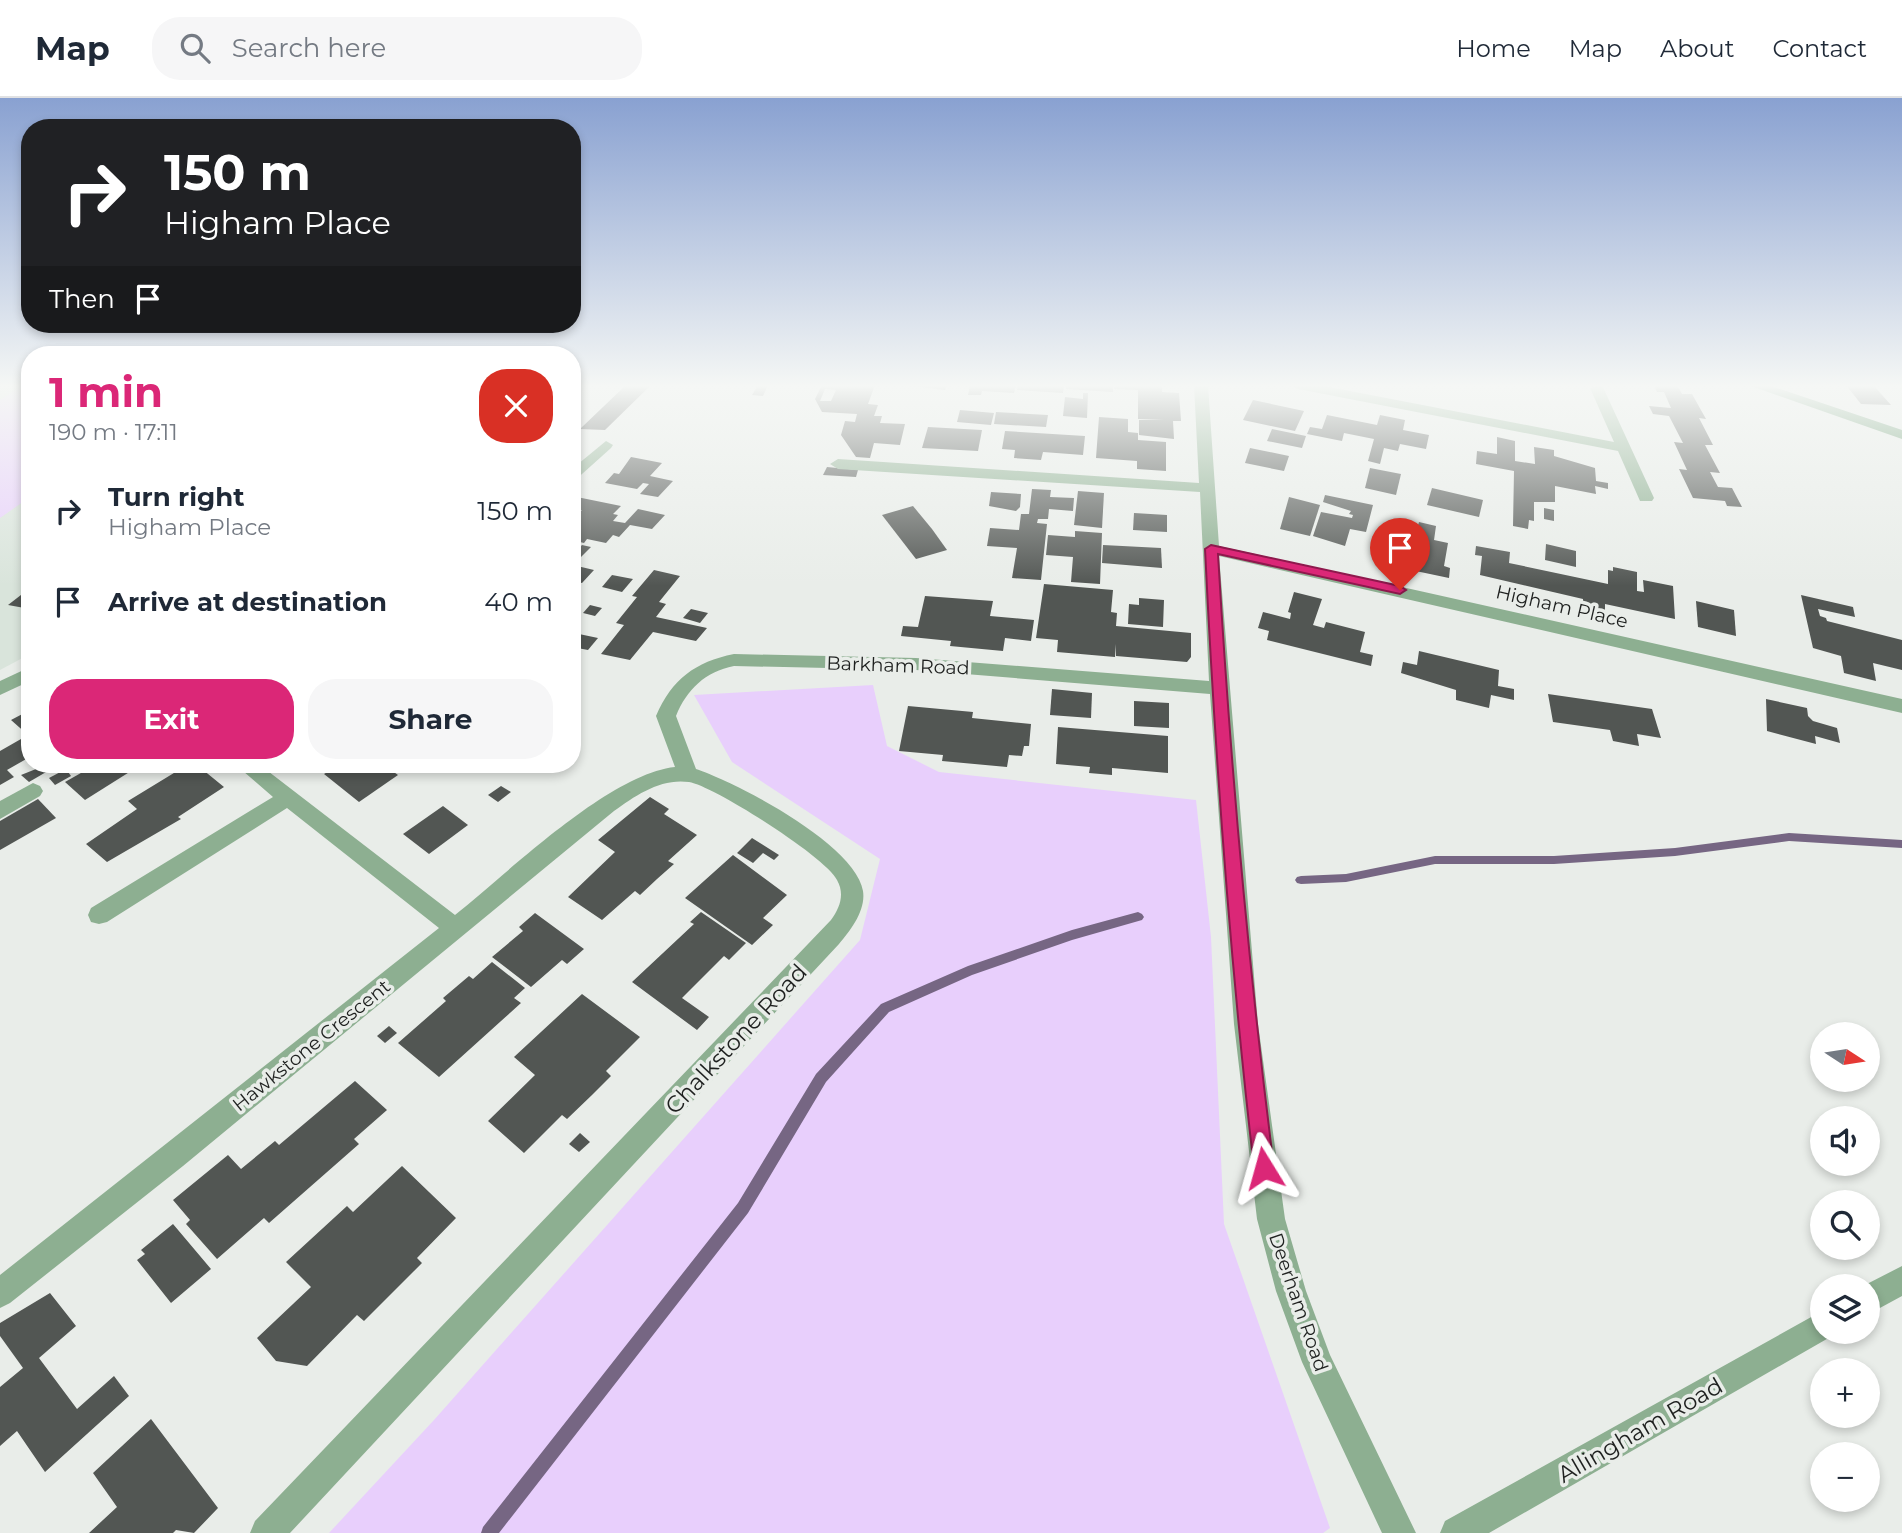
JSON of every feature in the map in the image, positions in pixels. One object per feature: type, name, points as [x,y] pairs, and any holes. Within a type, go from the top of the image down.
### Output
[{"type":"street","points":[[581,469],[599,452]]},
{"type":"street","name":"Deerham Road","points":[[1205,452],[1219,688],[1246,1024],[1271,1219],[1317,1362],[1399,1533]]},
{"type":"street","points":[[1626,452],[1646,498]]},
{"type":"street","points":[[838,464],[1207,488]]},
{"type":"street","name":"Higham Place","points":[[1211,549],[1902,706]]},
{"type":"street","name":"Barkham Road","points":[[689,775],[676,749],[666,716],[677,692],[687,680],[715,663],[746,660],[916,664],[1219,688]]},
{"type":"street","points":[[0,689],[21,678]]},
{"type":"street","points":[[256,773],[455,928]]},
{"type":"street","name":"Chalkstone Road","points":[[267,1533],[771,1004],[843,922],[851,906],[852,891],[840,865],[821,849],[720,787],[689,775],[660,777],[623,794],[455,928]]},
{"type":"street","points":[[0,811],[33,791]]},
{"type":"street","points":[[99,915],[286,798]]},
{"type":"street","name":"Hawkstone Crescent","points":[[0,1293],[174,1157],[455,928]]},
{"type":"street","points":[[1880,1293],[1902,1280]]},
{"type":"street","name":"Allingham Road","points":[[1457,1533],[1810,1333]]},
{"type":"shaded area","points":[[0,452],[21,452],[21,659],[0,670]]},
{"type":"shaded area","points":[[0,452],[21,452],[21,503],[0,518]]},
{"type":"shaded area","points":[[873,685],[887,746],[939,772],[1196,800],[1211,937],[1224,1224],[1330,1528],[1323,1533],[329,1533],[434,1420],[860,940],[880,859],[732,762],[694,695]]},
{"type":"building","points":[[853,452],[872,452],[870,458],[856,457]]},
{"type":"building","points":[[1015,452],[1083,452],[1083,455],[1043,452],[1041,460],[1014,458]]},
{"type":"building","points":[[1096,452],[1166,452],[1166,471],[1137,469],[1137,461],[1096,458]]},
{"type":"building","points":[[1249,452],[1289,456],[1284,471],[1245,463]]},
{"type":"building","points":[[1370,452],[1383,452],[1380,464],[1368,461]]},
{"type":"building","points":[[1477,452],[1515,452],[1515,461],[1535,464],[1534,452],[1554,452],[1554,456],[1595,468],[1596,481],[1608,483],[1608,489],[1595,486],[1596,494],[1555,486],[1555,502],[1534,502],[1534,521],[1529,520],[1528,529],[1513,526],[1514,471],[1476,464]]},
{"type":"building","points":[[1679,452],[1709,452],[1720,473],[1710,472],[1718,487],[1732,488],[1742,507],[1727,506],[1725,501],[1693,498],[1679,469],[1687,470]]},
{"type":"building","points":[[631,457],[662,463],[650,476],[673,481],[658,497],[640,494],[649,484],[643,483],[637,489],[605,483],[614,473],[619,474]]},
{"type":"building","points":[[827,467],[858,470],[856,477],[823,475]]},
{"type":"building","points":[[1370,468],[1401,474],[1396,495],[1365,488]]},
{"type":"building","points":[[1432,488],[1483,500],[1479,517],[1427,505]]},
{"type":"building","points":[[1032,489],[1051,490],[1050,497],[1074,498],[1073,511],[1049,509],[1048,519],[1038,519],[1037,523],[1047,524],[1041,580],[1012,578],[1017,548],[987,546],[990,528],[1019,530],[1021,514],[1029,514]]},
{"type":"building","points":[[1078,491],[1104,493],[1102,528],[1074,525]]},
{"type":"building","points":[[991,492],[1021,494],[1020,507],[1016,511],[989,506]]},
{"type":"building","points":[[1325,495],[1373,505],[1366,532],[1350,529],[1345,546],[1313,536],[1321,512],[1352,518],[1353,515],[1349,514],[1351,511],[1323,502]]},
{"type":"building","points":[[1289,497],[1320,505],[1310,536],[1280,529]]},
{"type":"building","points":[[581,498],[621,506],[613,514],[618,515],[613,521],[625,523],[638,509],[665,515],[652,529],[630,525],[619,537],[613,535],[606,543],[587,539],[584,543],[581,542]]},
{"type":"building","points":[[913,506],[947,550],[916,559],[882,515]]},
{"type":"building","points":[[1544,508],[1554,510],[1554,521],[1544,519]]},
{"type":"building","points":[[1134,513],[1167,515],[1167,532],[1133,530]]},
{"type":"building","points":[[1419,522],[1436,526],[1434,540],[1448,543],[1444,566],[1450,568],[1449,578],[1411,570],[1413,558],[1379,551],[1386,523],[1417,529]]},
{"type":"building","points":[[1075,531],[1102,533],[1100,584],[1071,582],[1073,557],[1046,555],[1048,535],[1075,537]]},
{"type":"building","points":[[1546,544],[1576,551],[1576,567],[1545,560]]},
{"type":"building","points":[[1103,545],[1161,548],[1162,568],[1102,563]]},
{"type":"building","points":[[581,546],[591,547],[581,557]]},
{"type":"building","points":[[1476,546],[1510,552],[1509,563],[1608,584],[1608,570],[1613,571],[1613,567],[1637,572],[1637,591],[1644,592],[1643,580],[1673,586],[1675,619],[1605,604],[1605,610],[1583,605],[1583,599],[1480,575],[1482,556],[1475,555]]},
{"type":"building","points":[[581,567],[594,570],[582,583]]},
{"type":"building","points":[[654,570],[680,576],[659,602],[666,604],[656,617],[707,628],[696,641],[653,632],[630,660],[601,654],[624,625],[616,623],[637,597],[632,596]]},
{"type":"building","points":[[612,575],[633,579],[622,592],[602,587]]},
{"type":"building","points":[[1044,584],[1113,590],[1111,612],[1117,613],[1116,626],[1191,633],[1191,657],[1187,662],[1116,656],[1116,644],[1115,657],[1057,652],[1058,640],[1036,638]]},
{"type":"building","points":[[1294,592],[1322,599],[1313,625],[1324,628],[1326,622],[1365,632],[1360,652],[1373,655],[1371,666],[1267,640],[1269,631],[1258,628],[1263,612],[1290,619],[1291,613],[1288,612]]},
{"type":"building","points":[[21,595],[21,607],[8,605]]},
{"type":"building","points":[[1801,595],[1853,607],[1855,617],[1818,609],[1820,616],[1827,621],[1902,640],[1902,670],[1873,663],[1876,681],[1844,673],[1841,656],[1813,648]]},
{"type":"building","points":[[925,596],[993,601],[990,616],[1034,620],[1031,641],[1005,638],[1003,651],[950,646],[951,641],[901,636],[903,626],[918,627]]},
{"type":"building","points":[[1139,598],[1164,600],[1163,627],[1128,624],[1129,604],[1139,605]]},
{"type":"building","points":[[1696,601],[1734,610],[1736,636],[1698,627]]},
{"type":"building","points":[[590,605],[602,608],[595,616],[583,613]]},
{"type":"building","points":[[691,609],[708,613],[700,623],[683,618]]},
{"type":"building","points":[[581,634],[598,638],[588,650],[581,649]]},
{"type":"building","points":[[1419,651],[1499,670],[1498,686],[1514,689],[1514,700],[1491,695],[1489,708],[1456,700],[1456,690],[1401,673],[1403,662],[1417,665]]},
{"type":"building","points":[[1052,689],[1092,693],[1091,718],[1050,715]]},
{"type":"building","points":[[1548,694],[1652,709],[1661,738],[1637,734],[1639,746],[1613,741],[1610,730],[1553,722]]},
{"type":"building","points":[[1766,699],[1807,708],[1808,716],[1813,721],[1837,728],[1840,743],[1815,736],[1816,744],[1767,731]]},
{"type":"building","points":[[1134,701],[1169,703],[1169,728],[1134,726]]},
{"type":"building","points":[[908,706],[973,712],[972,718],[1031,724],[1029,746],[1024,746],[1022,756],[1009,755],[1007,767],[942,761],[943,755],[899,751]]},
{"type":"building","points":[[21,715],[21,729],[11,720]]},
{"type":"building","points":[[1058,727],[1168,736],[1168,773],[1112,768],[1112,775],[1089,773],[1090,767],[1056,764]]},
{"type":"building","points":[[21,739],[21,762],[7,770],[14,777],[0,785],[0,751]]},
{"type":"building","points":[[26,773],[44,773],[29,782],[21,775]]},
{"type":"building","points":[[58,773],[69,773],[71,776],[55,785],[49,778]]},
{"type":"building","points":[[81,773],[128,773],[85,800],[65,782]]},
{"type":"building","points":[[174,773],[207,773],[224,787],[178,817],[181,819],[107,862],[86,844],[137,809],[128,801]]},
{"type":"building","points":[[395,773],[398,775],[359,802],[324,774]]},
{"type":"building","points":[[501,786],[511,792],[498,802],[488,795]]},
{"type":"building","points":[[650,797],[669,809],[664,814],[697,835],[668,861],[674,864],[640,895],[635,891],[602,920],[568,897],[615,852],[598,840]]},
{"type":"building","points":[[38,799],[56,818],[0,850],[0,821]]},
{"type":"building","points":[[443,806],[468,825],[429,854],[403,834]]},
{"type":"building","points":[[752,838],[779,855],[774,860],[763,853],[753,863],[737,853]]},
{"type":"building","points":[[733,855],[787,895],[763,918],[773,925],[752,945],[685,898]]},
{"type":"building","points":[[701,912],[746,943],[729,960],[724,956],[682,998],[709,1017],[697,1030],[632,982],[694,924],[690,922]]},
{"type":"building","points":[[535,913],[584,949],[567,964],[562,960],[531,987],[492,957],[523,931],[519,927]]},
{"type":"building","points":[[492,962],[525,988],[514,998],[521,1003],[439,1077],[398,1043],[446,1001],[443,998],[469,976],[473,979]]},
{"type":"building","points":[[582,994],[640,1037],[606,1071],[611,1076],[567,1119],[562,1115],[524,1153],[488,1121],[535,1075],[514,1057]]},
{"type":"building","points":[[389,1026],[397,1033],[385,1043],[377,1036]]},
{"type":"building","points":[[355,1081],[387,1110],[354,1139],[359,1144],[269,1223],[264,1218],[217,1259],[186,1224],[190,1220],[173,1200],[228,1155],[241,1169],[275,1141],[279,1145]]},
{"type":"building","points":[[580,1133],[590,1142],[579,1152],[569,1144]]},
{"type":"building","points":[[402,1166],[456,1218],[417,1258],[422,1263],[364,1321],[357,1315],[307,1366],[276,1361],[257,1338],[311,1287],[286,1262],[347,1206],[353,1212]]},
{"type":"building","points":[[173,1224],[211,1269],[171,1303],[137,1260],[145,1254],[141,1250]]},
{"type":"building","points":[[50,1293],[76,1326],[39,1358],[77,1409],[114,1376],[129,1396],[45,1472],[17,1431],[0,1446],[0,1387],[23,1368],[0,1336],[0,1323]]},
{"type":"building","points":[[151,1419],[218,1508],[194,1533],[176,1530],[173,1533],[89,1533],[117,1507],[93,1473]]},
{"type":"waterway","points":[[1301,880],[1346,878],[1435,860],[1554,860],[1675,852],[1789,837],[1902,844]]},
{"type":"waterway","points":[[489,1533],[743,1208],[821,1078],[885,1008],[968,971],[1072,935],[1138,917]]},
{"type":"route","points":[[1264,1168],[1246,1024],[1219,688],[1211,549],[1400,590]]}]
